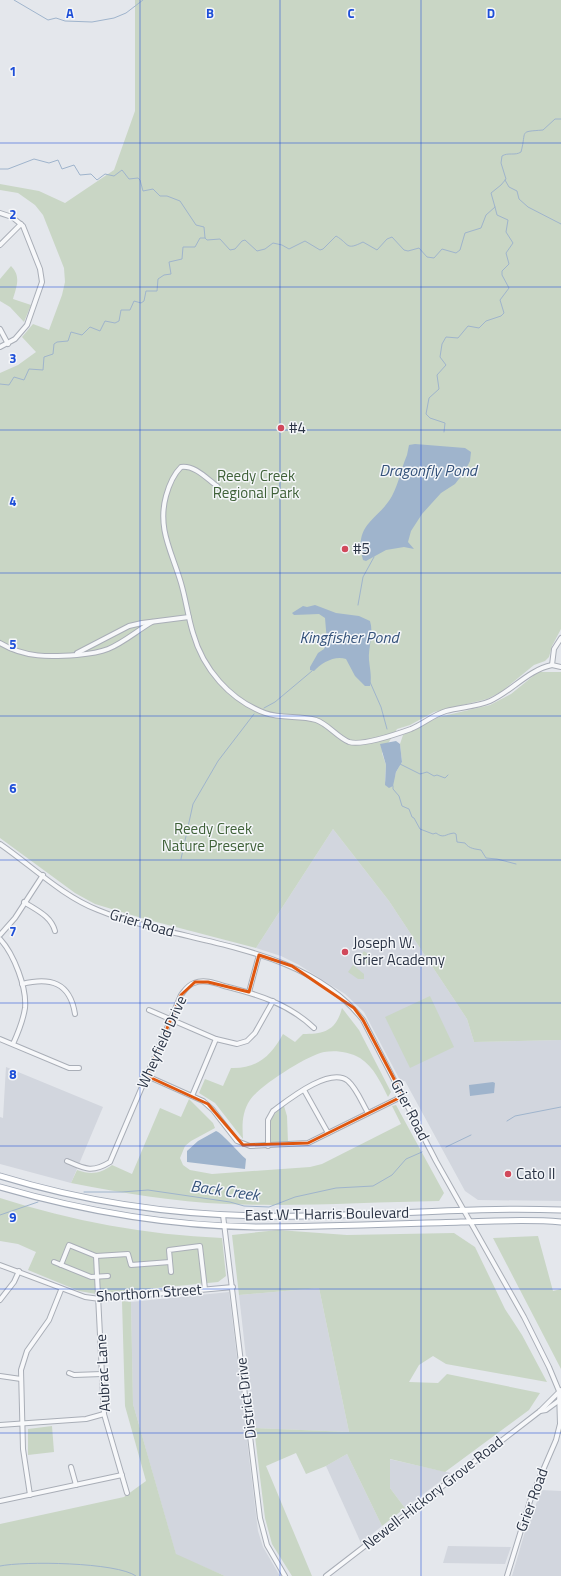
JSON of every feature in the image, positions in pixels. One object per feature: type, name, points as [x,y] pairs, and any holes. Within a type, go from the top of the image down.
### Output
[{"type":"main road","name":"East W T Harris Boulevard","points":[[0,1176],[102,1201],[163,1210],[223,1215],[270,1216],[526,1209],[561,1210]]},
{"type":"main road","name":"East W T Harris Boulevard","points":[[0,1187],[42,1199],[112,1213],[161,1220],[225,1226],[276,1227],[529,1220],[561,1222]]},
{"type":"street","points":[[0,213],[12,217],[21,224],[40,269],[42,282],[27,325],[15,339],[0,347]]},
{"type":"street","points":[[0,245],[21,224]]},
{"type":"street","points":[[0,329],[8,344]]},
{"type":"street","points":[[217,486],[195,470],[187,466],[181,467],[170,482],[162,510],[162,524],[178,571],[193,634],[202,656],[213,675],[230,693],[265,713],[286,718],[317,721],[342,738],[354,742],[366,742],[411,728],[446,711],[490,701],[510,690],[538,668],[552,665],[561,667]]},
{"type":"street","points":[[67,656],[82,652],[129,626],[189,617]]},
{"type":"street","points":[[0,643],[13,650],[34,656],[67,656],[98,652],[109,649],[152,622]]},
{"type":"street","points":[[552,665],[554,648],[561,638]]},
{"type":"street","name":"Grier Road","points":[[0,844],[72,897],[100,911],[259,955],[292,966],[326,987],[354,1008],[363,1020],[464,1211],[524,1317],[550,1367],[560,1390],[560,1424],[556,1440],[531,1498],[506,1576]]},
{"type":"street","points":[[0,935],[15,918],[43,875]]},
{"type":"street","points":[[24,902],[52,922],[55,931]]},
{"type":"street","points":[[0,939],[11,952],[22,984],[25,1010],[13,1044]]},
{"type":"street","points":[[249,992],[259,955]]},
{"type":"street","points":[[22,984],[43,980],[57,984],[71,997],[75,1014]]},
{"type":"street","name":"Wheyfield Drive","points":[[67,1162],[90,1170],[97,1169],[110,1162],[181,995],[190,985],[195,982],[208,982],[249,992],[273,1001],[305,1020],[314,1028]]},
{"type":"street","points":[[148,1010],[231,1044],[248,1041],[255,1034],[273,1001]]},
{"type":"street","points":[[0,1039],[69,1068],[79,1068]]},
{"type":"street","points":[[192,1096],[216,1039]]},
{"type":"street","points":[[147,1076],[208,1104],[237,1141],[250,1146],[308,1143],[402,1096]]},
{"type":"street","points":[[268,1146],[268,1120],[273,1111],[304,1090],[325,1079],[339,1077],[348,1081],[368,1113]]},
{"type":"street","points":[[304,1090],[328,1133]]},
{"type":"street","name":"District Drive","points":[[223,1215],[260,1518],[267,1545],[285,1576]]},
{"type":"street","points":[[61,1265],[69,1246],[96,1256],[128,1254],[131,1265],[170,1262]]},
{"type":"street","points":[[171,1272],[169,1250],[200,1246],[205,1289]]},
{"type":"street","name":"Aubrac Lane","points":[[96,1256],[100,1299],[104,1414],[127,1493]]},
{"type":"street","points":[[54,1262],[91,1277],[108,1276]]},
{"type":"street","name":"Shorthorn Street","points":[[0,1265],[19,1271],[61,1290],[84,1298],[100,1299],[233,1287]]},
{"type":"street","points":[[0,1300],[14,1282],[19,1271]]},
{"type":"street","points":[[30,1495],[24,1456],[22,1424],[21,1379],[23,1360],[27,1351],[49,1320],[61,1290]]},
{"type":"street","points":[[69,1373],[74,1375],[102,1374]]},
{"type":"street","points":[[0,1376],[21,1379]]},
{"type":"street","name":"Newell-Hickory Grove Road","points":[[326,1576],[540,1411],[560,1390]]},
{"type":"street","name":"Newell-Hickory Grove Road","points":[[540,1411],[546,1410],[561,1399]]},
{"type":"street","points":[[0,1425],[86,1419],[104,1414]]},
{"type":"street","points":[[71,1467],[76,1485]]},
{"type":"street","points":[[0,1501],[122,1476]]},
{"type":"highlighted area","points":[[259,955],[292,966],[354,1008],[363,1020],[403,1096],[308,1143],[243,1145],[208,1104],[147,1076],[181,995],[195,982],[208,982],[249,992]]},
{"type":"shaded area","points":[[333,829],[389,901],[467,1019],[474,1042],[561,1040],[561,1201],[478,1200],[465,1191],[405,1081],[401,1082],[364,1012],[345,994],[299,965],[281,956],[256,948]]},
{"type":"shaded area","points":[[6,1067],[103,1107],[71,1183],[0,1164],[0,1117],[3,1118]]},
{"type":"shaded area","points":[[319,1288],[349,1432],[254,1428],[239,1295]]},
{"type":"shaded area","points":[[229,1292],[258,1531],[263,1547],[280,1576],[225,1576],[176,1555],[133,1404],[131,1302]]},
{"type":"shaded area","points":[[347,1454],[382,1526],[361,1543],[326,1466]]},
{"type":"shaded area","points":[[389,1459],[451,1473],[405,1508],[390,1488]]},
{"type":"shaded area","points":[[541,1490],[561,1491],[561,1576],[512,1576],[526,1528],[528,1527]]},
{"type":"shaded area","points":[[448,1546],[511,1547],[505,1564],[443,1563]]},
{"type":"green space","points":[[135,0],[561,0],[561,629],[552,646],[549,657],[545,661],[534,665],[501,692],[487,699],[434,712],[410,725],[397,729],[382,753],[386,765],[385,782],[395,776],[402,762],[400,744],[403,735],[439,717],[490,705],[511,694],[538,672],[561,672],[561,1040],[474,1042],[467,1019],[389,901],[333,829],[256,948],[145,919],[95,904],[75,893],[0,838],[0,373],[18,365],[36,352],[22,337],[33,324],[49,330],[62,295],[65,282],[64,268],[43,215],[35,205],[18,193],[0,190],[0,184],[39,191],[65,203],[114,170],[135,111]]},
{"type":"green space","points":[[11,266],[17,277],[17,285],[13,299],[31,305],[24,322],[10,307],[0,301],[0,279]]},
{"type":"green space","points":[[364,951],[379,963],[376,967],[373,964],[370,966],[359,958]]},
{"type":"green space","points":[[353,965],[364,974],[364,979],[358,979],[348,972]]},
{"type":"green space","points":[[430,996],[454,1047],[410,1068],[385,1017]]},
{"type":"green space","points":[[342,1008],[359,1030],[391,1092],[388,1097],[373,1071],[360,1058],[352,1054],[333,1051],[317,1054],[273,1079],[255,1094],[247,1105],[244,1114],[243,1139],[215,1103],[199,1093],[205,1079],[223,1086],[231,1068],[248,1066],[262,1060],[273,1049],[283,1034],[295,1042],[303,1034],[317,1033],[328,1030],[336,1022]]},
{"type":"green space","points":[[189,1099],[213,1123],[215,1128],[191,1141],[185,1146],[180,1158],[183,1165],[190,1170],[212,1174],[310,1167],[322,1164],[401,1124],[392,1106],[396,1105],[444,1193],[439,1201],[253,1205],[207,1203],[168,1199],[129,1194],[71,1183],[77,1170],[87,1173],[95,1173],[112,1165],[132,1174],[160,1108],[181,1117]]},
{"type":"green space","points":[[284,1106],[287,1116],[288,1143],[270,1143],[270,1122],[275,1114]]},
{"type":"green space","points":[[0,1198],[54,1214],[110,1226],[165,1234],[222,1238],[226,1276],[218,1282],[96,1294],[79,1291],[28,1270],[36,1252],[18,1244],[0,1241]]},
{"type":"green space","points":[[278,1230],[347,1235],[454,1233],[475,1247],[505,1309],[522,1335],[547,1382],[446,1364],[433,1356],[419,1365],[409,1382],[438,1383],[447,1374],[540,1393],[529,1410],[445,1472],[390,1459],[390,1488],[405,1508],[382,1526],[347,1454],[326,1466],[306,1474],[296,1453],[266,1466],[312,1576],[292,1576],[272,1544],[265,1518],[254,1428],[349,1432],[319,1288],[239,1295],[232,1235]]},
{"type":"green space","points":[[538,1236],[553,1291],[561,1289],[561,1369],[493,1238]]},
{"type":"green space","points":[[122,1301],[131,1302],[133,1404],[176,1554],[225,1576],[0,1576],[0,1524],[124,1497],[146,1481],[125,1406]]},
{"type":"green space","points":[[52,1426],[54,1452],[28,1455],[28,1429]]},
{"type":"water","name":"Dragonfly Pond","points":[[415,444],[465,448],[471,452],[470,461],[465,471],[455,484],[441,493],[422,514],[411,531],[408,542],[414,549],[404,547],[386,550],[366,561],[363,560],[361,538],[364,530],[392,496],[407,455],[409,445]]},
{"type":"water","name":"Kingfisher Pond","points":[[315,605],[336,613],[359,616],[370,621],[370,686],[365,686],[355,676],[346,659],[333,659],[320,665],[314,671],[310,670],[310,667],[318,653],[324,649],[327,642],[325,618],[319,614],[294,615],[292,613],[303,606],[307,607]]},
{"type":"water","points":[[396,741],[400,744],[402,762],[396,772],[393,786],[389,788],[385,785],[386,765],[380,744]]},
{"type":"water","points":[[495,1083],[494,1093],[470,1096],[469,1085]]},
{"type":"water","points":[[216,1131],[246,1159],[245,1169],[187,1162],[187,1151],[198,1141]]},
{"type":"waterway","points":[[14,0],[48,20],[56,18],[65,21],[92,22],[114,18],[126,13],[143,0]]},
{"type":"waterway","points":[[0,169],[8,169],[34,159],[49,163],[58,160],[62,169],[74,165],[80,175],[91,174],[97,180],[105,174],[114,176],[122,170],[129,179],[138,178],[143,191],[153,189],[160,196],[167,196],[180,201],[196,225],[204,227],[205,238],[207,240],[220,239],[230,250],[235,249],[242,241],[245,240],[257,251],[265,249],[273,243],[282,245],[289,249],[305,241],[320,250],[323,249],[336,236],[350,246],[363,242],[377,250],[387,239],[392,237],[404,250],[408,251],[419,248],[427,257],[434,258],[442,249],[456,253],[460,250],[465,233],[481,228],[486,215],[495,207],[491,193],[506,179],[501,163],[502,156],[521,152],[524,136],[527,132],[543,130],[555,119],[561,119]]},
{"type":"waterway","points":[[505,180],[509,187],[517,191],[519,199],[528,207],[561,224]]},
{"type":"waterway","points":[[444,432],[445,423],[430,418],[426,414],[429,398],[439,389],[437,375],[446,365],[440,357],[442,344],[446,337],[458,338],[468,326],[479,328],[486,321],[501,316],[504,313],[500,300],[509,288],[502,275],[502,271],[509,264],[506,253],[513,243],[506,232],[508,220],[497,215],[495,207]]},
{"type":"waterway","points":[[0,384],[9,385],[14,377],[24,380],[29,369],[43,370],[44,357],[53,354],[54,344],[57,342],[68,341],[71,332],[82,335],[90,327],[100,331],[105,321],[115,323],[119,321],[121,310],[130,310],[134,301],[141,303],[144,301],[146,291],[157,291],[158,279],[164,275],[171,274],[169,262],[182,259],[183,247],[195,247],[200,238],[205,238]]},
{"type":"waterway","points":[[358,605],[363,577],[374,557]]},
{"type":"waterway","points":[[264,708],[275,702],[312,671]]},
{"type":"waterway","points":[[370,682],[381,707],[387,729]]},
{"type":"waterway","points":[[181,859],[193,804],[218,761],[254,714]]},
{"type":"waterway","points":[[400,764],[420,774],[427,772],[434,776],[437,775],[445,778],[448,775]]},
{"type":"waterway","points":[[393,786],[393,789],[399,796],[402,806],[409,809],[412,817],[420,829],[443,836],[454,833],[456,834],[457,842],[465,843],[471,848],[481,850],[486,858],[516,864]]},
{"type":"waterway","name":"Back Creek","points":[[507,1121],[515,1116],[561,1107]]},
{"type":"waterway","name":"Back Creek","points":[[446,1147],[471,1135]]},
{"type":"waterway","name":"Back Creek","points":[[84,1192],[148,1190],[230,1202],[244,1206],[269,1207],[295,1197],[336,1188],[373,1186],[392,1175],[406,1159],[422,1152]]},
{"type":"waterway","name":"Back Creek","points":[[0,1215],[38,1202]]},
{"type":"waterway","points":[[0,1566],[28,1563],[91,1565],[126,1571],[136,1576]]},
{"type":"place","name":"#4","points":[[281,428]]},
{"type":"place","name":"#5","points":[[345,549]]},
{"type":"place","name":"Joseph W. Grier Academy","points":[[345,952]]},
{"type":"place","name":"Cato II","points":[[508,1174]]},
{"type":"park label","name":"Reedy Creek Regional Park","points":[[256,484]]},
{"type":"park label","name":"Reedy Creek Nature Preserve","points":[[213,838]]}]
